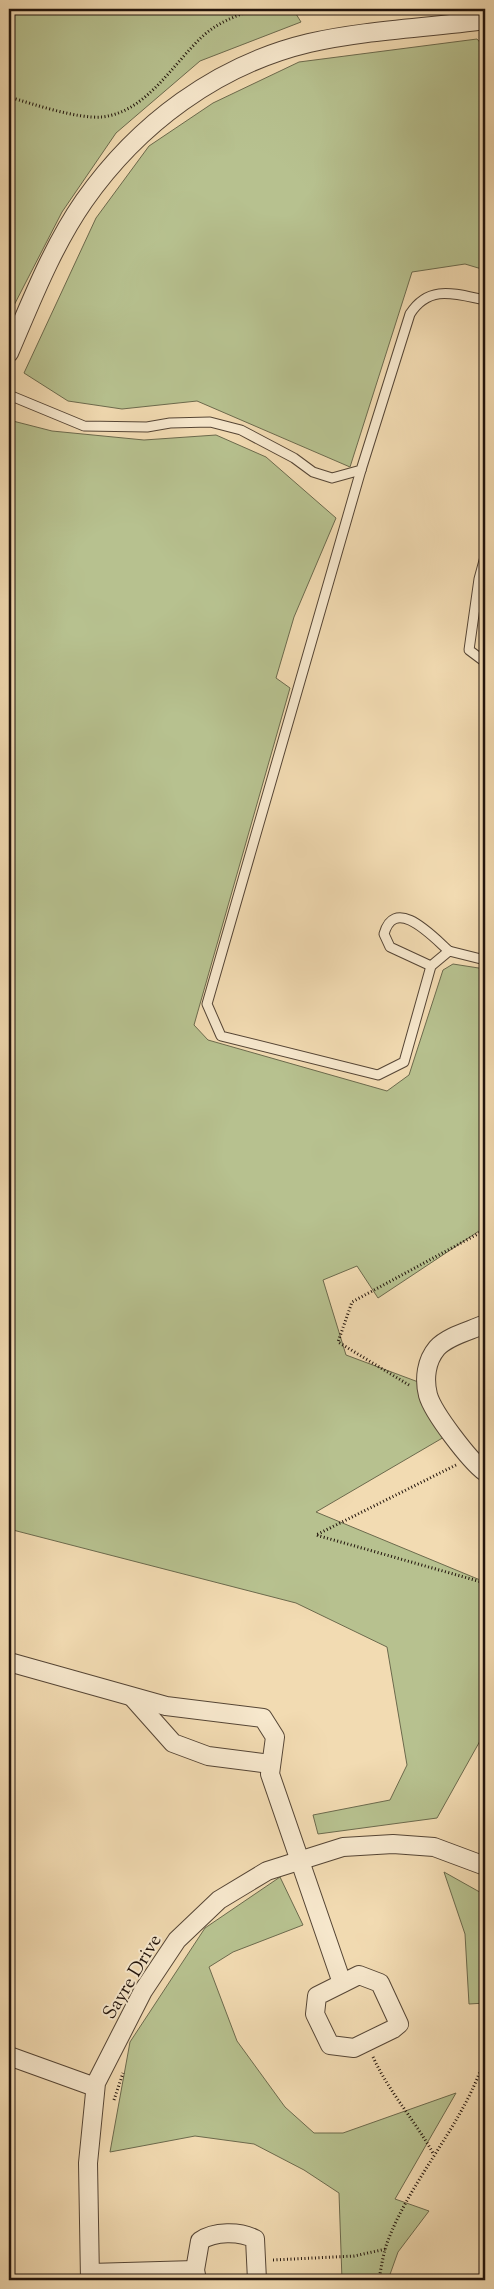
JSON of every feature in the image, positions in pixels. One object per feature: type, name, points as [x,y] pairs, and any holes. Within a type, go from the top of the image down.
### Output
[{"type":"street","points":[[9,353],[43,277],[84,201],[111,166],[171,108],[226,74],[262,58],[308,43],[352,35],[485,20]]},
{"type":"street","points":[[485,1324],[448,1340],[431,1357],[427,1370],[429,1397],[459,1446],[485,1472]]},
{"type":"street","points":[[9,1662],[166,1706],[263,1718],[274,1737],[270,1774],[342,1983]]},
{"type":"street","points":[[133,1697],[173,1743],[208,1756],[270,1764]]},
{"type":"street","name":"Sayre Drive","points":[[257,2280],[255,2238],[245,2233],[208,2236],[200,2241],[196,2275],[90,2276],[88,2163],[95,2087],[142,1991],[177,1940],[219,1900],[268,1871],[343,1847],[393,1844],[434,1847],[485,1866]]},
{"type":"street","points":[[359,1975],[380,1982],[396,2027],[354,2048],[330,2045],[315,2014],[317,1996],[342,1983],[359,1975]]},
{"type":"street","points":[[9,2056],[95,2087]]},
{"type":"lane","points":[[449,951],[431,966],[404,1062],[378,1075],[221,1036],[207,1004],[361,470],[410,314],[418,302],[437,292],[485,300]]},
{"type":"lane","points":[[9,395],[84,426],[147,427],[170,423],[210,422],[241,430],[294,458],[313,472],[332,478],[361,470]]},
{"type":"lane","points":[[485,557],[479,578],[469,650],[485,662]]},
{"type":"lane","points":[[431,966],[390,947],[384,934],[390,922],[397,918],[412,920],[449,951],[485,960]]},
{"type":"path","points":[[9,97],[50,109],[87,116],[100,117],[118,114],[150,92],[205,35],[227,19],[254,9]]},
{"type":"path","points":[[287,9],[320,12],[352,9]]},
{"type":"path","points":[[429,1397],[338,1342],[352,1302],[485,1230]]},
{"type":"path","points":[[470,1458],[316,1535],[485,1583]]},
{"type":"path","points":[[369,2048],[386,2083],[422,2134],[434,2156]]},
{"type":"path","points":[[378,2280],[386,2249],[403,2208],[481,2070],[485,2057]]},
{"type":"path","points":[[114,2100],[123,2072]]},
{"type":"path","points":[[271,2260],[354,2256],[386,2249]]},
{"type":"green space","points":[[9,9],[293,9],[301,22],[200,61],[116,133],[62,212],[9,315]]},
{"type":"green space","points":[[477,39],[485,48],[485,270],[465,264],[412,272],[350,467],[197,401],[122,409],[68,401],[24,373],[96,218],[149,146],[213,103],[299,62]]},
{"type":"green space","points":[[9,420],[52,431],[144,440],[216,435],[266,457],[336,518],[294,617],[276,678],[290,688],[194,1025],[208,1040],[387,1091],[409,1075],[443,970],[453,964],[485,969],[485,1227],[378,1298],[357,1266],[323,1280],[346,1355],[429,1386],[451,1433],[316,1512],[485,1582],[485,1732],[437,1818],[318,1834],[313,1815],[390,1800],[407,1765],[387,1647],[296,1603],[9,1529]]},
{"type":"green space","points":[[444,1872],[485,1895],[485,2003],[469,2004],[465,1934]]},
{"type":"green space","points":[[280,1877],[303,1925],[233,1952],[209,1967],[237,2041],[285,2107],[314,2133],[343,2133],[456,2093],[395,2199],[429,2211],[398,2252],[388,2280],[342,2280],[339,2193],[304,2170],[254,2144],[195,2136],[110,2152],[130,2042],[205,1928]]}]
